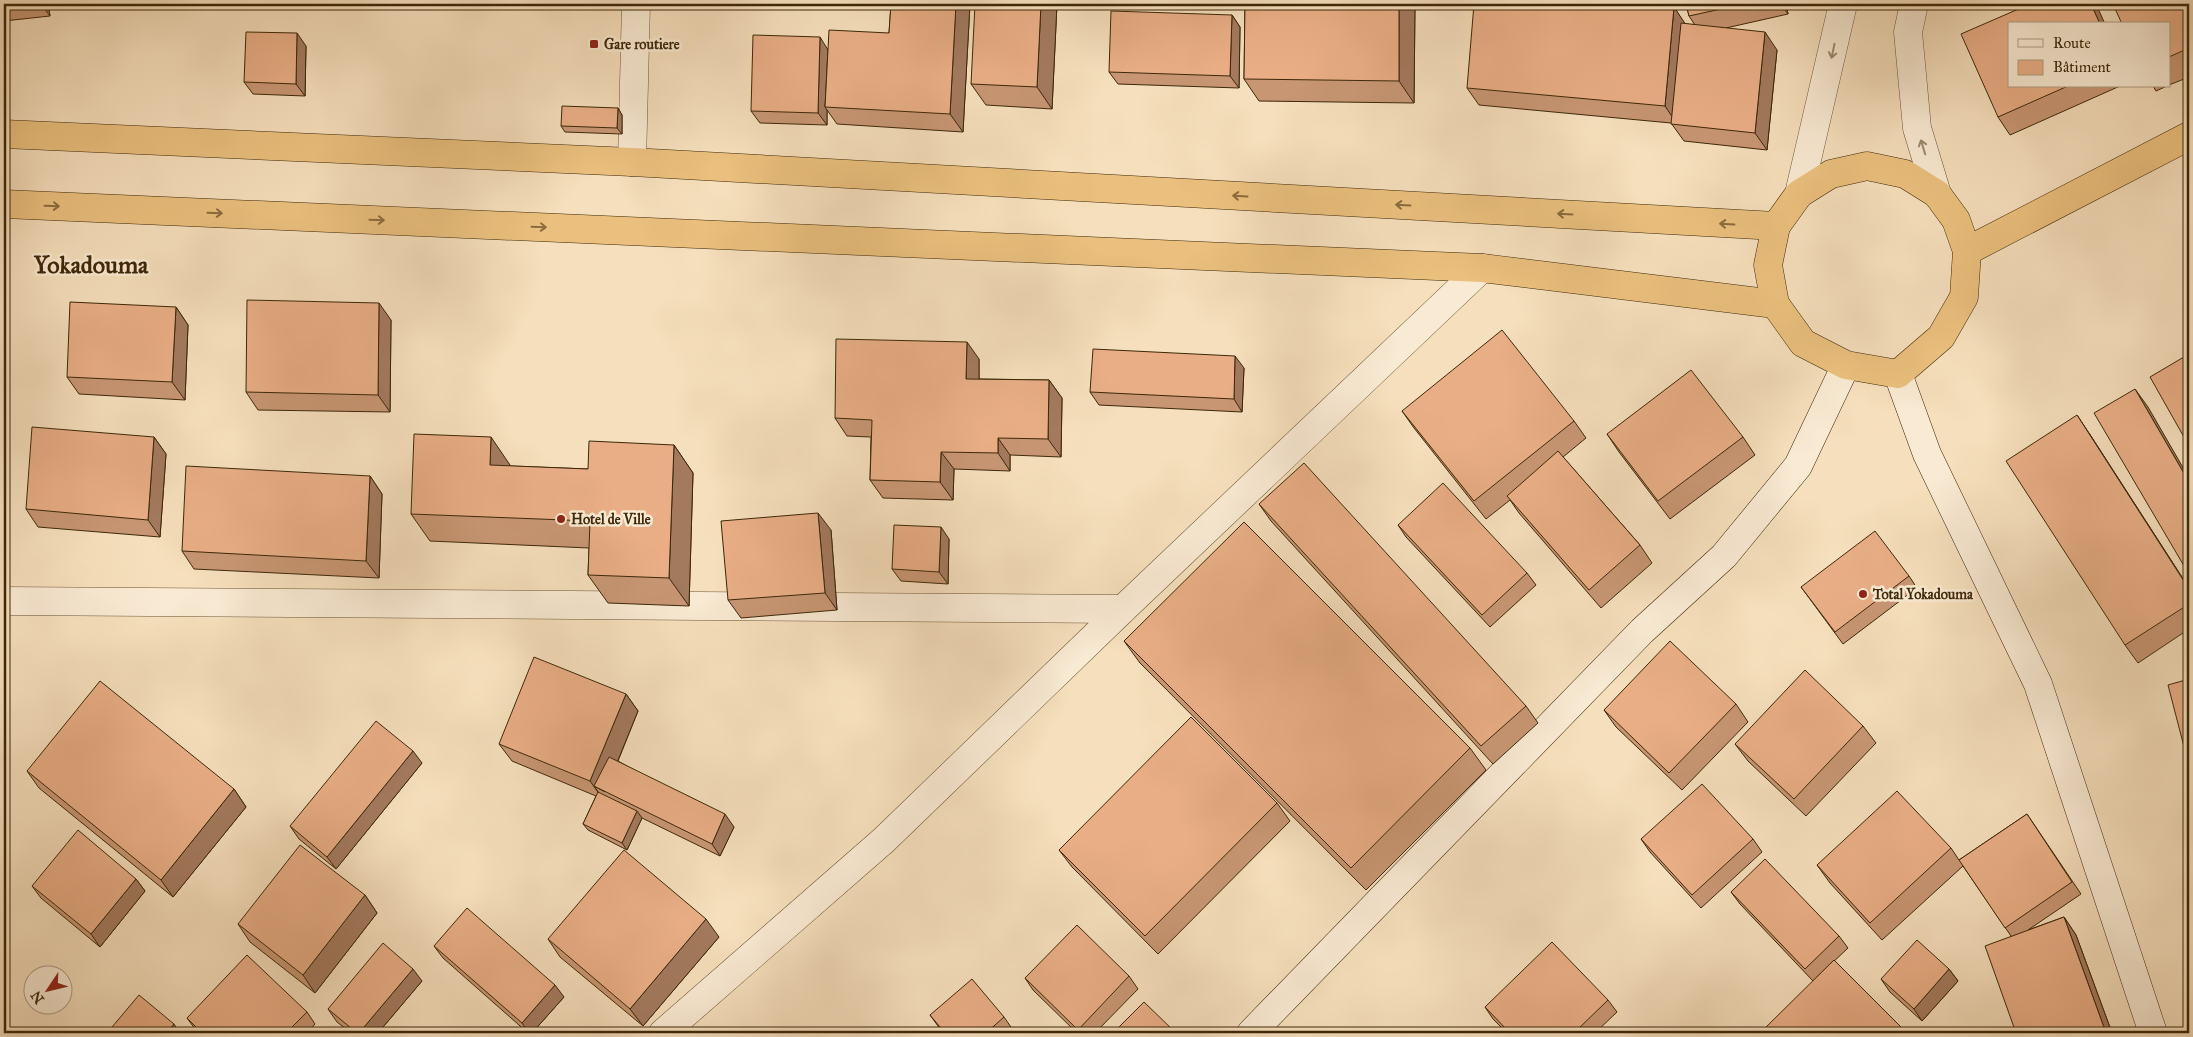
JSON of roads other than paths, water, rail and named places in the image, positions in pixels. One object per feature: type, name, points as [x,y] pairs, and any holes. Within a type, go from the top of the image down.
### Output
[{"type":"highway","points":[[4,134],[632,162],[1776,226]]},
{"type":"highway","points":[[1967,251],[2189,136]]},
{"type":"highway","points":[[1868,166],[1905,174],[1937,194],[1956,220],[1967,251],[1964,297],[1941,337],[1898,374],[1846,365],[1803,343],[1775,304],[1768,265],[1776,226],[1799,194],[1830,174],[1868,166]]},
{"type":"highway","points":[[4,204],[1482,268],[1775,304]]},
{"type":"street","points":[[632,162],[636,4]]},
{"type":"street","points":[[1799,194],[1843,4]]},
{"type":"street","points":[[1914,4],[1908,32],[1917,128],[1937,194]]},
{"type":"street","points":[[663,1033],[884,840],[1482,268]]},
{"type":"street","points":[[1251,1033],[1642,631],[1724,556],[1798,466],[1846,365]]},
{"type":"street","points":[[1898,374],[1927,454],[2038,684],[2153,1033]]},
{"type":"street","points":[[4,601],[1124,609]]},
{"type":"place","name":"Gare routiere","points":[[594,44]]},
{"type":"place","name":"Hotel de Ville","points":[[561,519]]},
{"type":"place","name":"Total Yokadouma","points":[[1863,594]]},
{"type":"district","name":"Yokadouma","points":[[91,265]]}]
